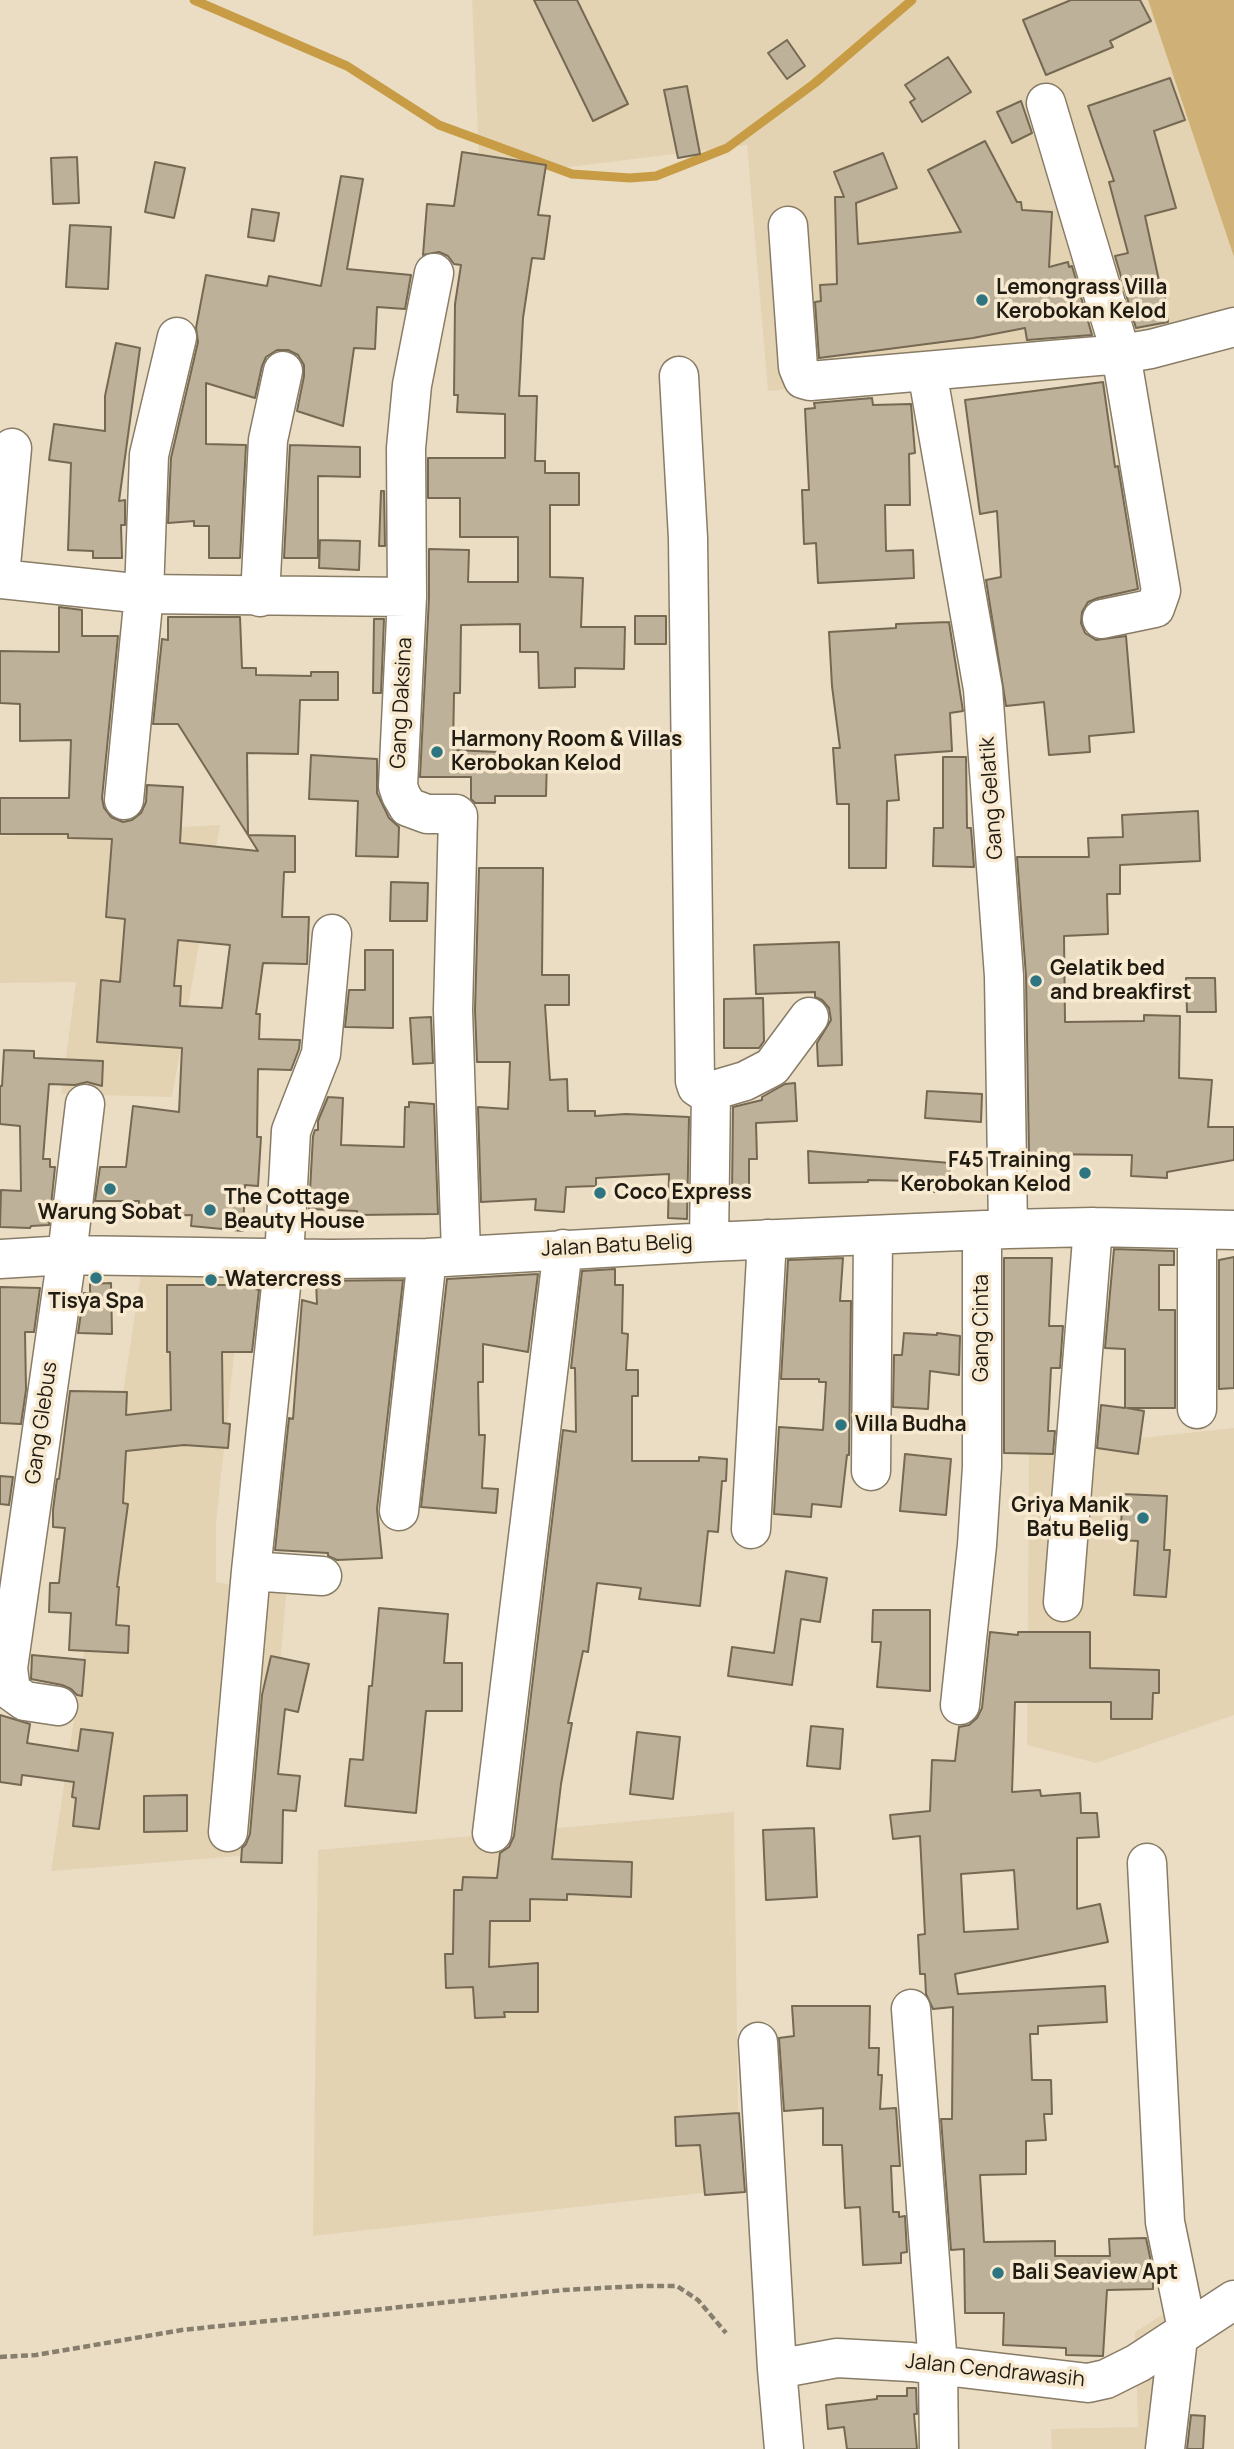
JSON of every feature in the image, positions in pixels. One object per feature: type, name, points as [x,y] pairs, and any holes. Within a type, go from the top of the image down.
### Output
[{"type":"street","points":[[1046,103],[1121,354],[1161,592],[1155,608],[1102,619]]},
{"type":"street","points":[[788,226],[798,368],[803,379],[817,381],[1121,354],[1234,327]]},
{"type":"street","points":[[12,448],[0,578],[144,594],[407,597],[406,448],[412,385],[434,273]]},
{"type":"street","points":[[124,800],[144,594],[149,455],[177,337]]},
{"type":"street","points":[[260,597],[268,440],[283,371]]},
{"type":"street","name":"Gang Gelatik","points":[[928,371],[984,689],[1004,976],[995,1230]]},
{"type":"street","points":[[679,376],[688,538],[697,1087],[703,1091],[711,1091],[745,1081],[772,1067],[809,1017]]},
{"type":"street","name":"Gang Daksina","points":[[407,597],[398,786],[408,807],[427,814],[458,816],[444,1256]]},
{"type":"street","points":[[228,1832],[251,1571],[284,1258],[291,1131],[321,1054],[332,934]]},
{"type":"street","points":[[709,1241],[711,1091]]},
{"type":"street","name":"Gang Glebus","points":[[58,1706],[25,1701],[18,1696],[11,1690],[8,1668],[67,1255],[85,1104]]},
{"type":"street","points":[[1063,1602],[1094,1227]]},
{"type":"street","name":"Jalan Batu Belig","points":[[0,1259],[67,1255],[284,1258],[444,1256],[709,1241],[995,1230],[1094,1227],[1215,1230]]},
{"type":"street","name":"Gang Cinta","points":[[960,1704],[977,1545],[995,1230]]},
{"type":"street","points":[[1197,1409],[1215,1230]]},
{"type":"street","points":[[871,1471],[873,1236]]},
{"type":"street","points":[[751,1528],[767,1239]]},
{"type":"street","points":[[492,1833],[563,1249]]},
{"type":"street","points":[[399,1511],[444,1256]]},
{"type":"street","points":[[251,1571],[322,1576]]},
{"type":"street","points":[[1147,1863],[1165,2222],[1182,2334],[1165,2449]]},
{"type":"street","points":[[911,2009],[937,2366],[939,2449]]},
{"type":"street","points":[[758,2042],[784,2449]]},
{"type":"street","name":"Jalan Cendrawasih","points":[[777,2370],[836,2358],[1088,2383],[1106,2379],[1138,2363],[1234,2300]]},
{"type":"path","points":[[0,2357],[36,2355],[182,2330],[563,2290],[640,2286],[677,2286],[698,2300],[726,2333]]},
{"type":"shaded area","points":[[472,0],[1148,0],[1234,257],[1234,327],[1219,342],[768,391],[747,145],[480,178]]},
{"type":"shaded area","points":[[1148,0],[1234,0],[1234,257]]},
{"type":"shaded area","points":[[220,825],[172,1097],[61,1094],[76,982],[0,983],[0,836]]},
{"type":"shaded area","points":[[144,1254],[245,1254],[216,1522],[216,1582],[286,1594],[265,1854],[51,1871]]},
{"type":"shaded area","points":[[1234,1428],[1234,1715],[1096,1763],[1027,1745],[1029,1450]]},
{"type":"shaded area","points":[[734,1812],[739,2189],[313,2236],[318,1850]]},
{"type":"shaded area","points":[[1195,2294],[1180,2449],[1052,2449],[1051,2429],[1138,2427],[1135,2332]]},
{"type":"building","points":[[534,0],[577,0],[628,104],[593,121]]},
{"type":"building","points":[[1071,0],[1140,0],[1151,21],[1110,41],[1113,47],[1046,75],[1023,20]]},
{"type":"building","points":[[787,40],[805,66],[787,79],[768,53]]},
{"type":"building","points":[[948,57],[971,92],[922,122],[910,102],[915,99],[905,85]]},
{"type":"building","points":[[1170,78],[1185,120],[1154,131],[1176,208],[1145,216],[1161,290],[1164,290],[1168,322],[1136,328],[1115,256],[1128,253],[1109,182],[1114,181],[1088,106]]},
{"type":"building","points":[[687,86],[700,154],[678,158],[664,90]]},
{"type":"building","points":[[1021,101],[1032,133],[1012,143],[997,112]]},
{"type":"building","points":[[985,141],[1017,202],[1021,202],[1022,210],[1052,212],[1049,267],[1068,262],[1069,267],[1072,266],[1092,335],[1027,340],[1025,328],[973,338],[819,358],[815,302],[821,301],[820,285],[837,284],[835,197],[844,197],[834,172],[883,153],[897,188],[856,203],[858,244],[961,232],[928,170]]},
{"type":"building","points":[[462,152],[546,165],[538,215],[550,216],[544,259],[532,258],[523,318],[519,396],[537,396],[535,461],[545,461],[545,473],[579,473],[579,505],[550,505],[550,577],[583,578],[581,627],[625,627],[624,669],[575,668],[575,687],[539,688],[538,652],[520,652],[520,624],[461,625],[460,693],[454,693],[453,750],[498,752],[498,758],[547,758],[546,796],[495,796],[495,803],[475,803],[471,799],[471,777],[420,777],[429,549],[469,550],[468,582],[518,582],[518,537],[460,537],[460,498],[428,498],[428,458],[505,458],[505,414],[457,412],[458,395],[454,395],[455,304],[461,265],[454,264],[448,256],[439,252],[423,255],[427,204],[454,206]]},
{"type":"building","points":[[77,157],[79,203],[53,204],[51,158]]},
{"type":"building","points":[[155,162],[185,168],[174,218],[145,212]]},
{"type":"building","points":[[341,176],[363,179],[347,269],[411,275],[405,309],[377,307],[375,349],[354,348],[343,426],[297,411],[304,365],[298,355],[288,350],[277,350],[266,357],[255,398],[206,383],[206,444],[246,445],[240,558],[209,558],[209,526],[194,526],[194,521],[168,523],[171,458],[198,342],[196,328],[206,275],[267,286],[269,276],[321,286]]},
{"type":"building","points":[[252,209],[279,213],[274,241],[248,237]]},
{"type":"building","points":[[70,225],[111,227],[108,289],[66,287]]},
{"type":"building","points":[[116,343],[140,348],[119,501],[125,500],[125,525],[121,525],[122,558],[93,558],[93,551],[68,550],[71,463],[49,460],[54,424],[105,431],[105,396]]},
{"type":"building","points":[[1103,382],[1115,467],[1118,466],[1138,589],[1088,602],[1082,612],[1081,623],[1085,633],[1096,640],[1126,636],[1134,732],[1089,736],[1090,752],[1049,755],[1044,702],[1006,706],[986,580],[1001,577],[997,511],[980,514],[965,400]]},
{"type":"building","points":[[872,398],[873,405],[911,404],[915,453],[909,454],[910,505],[885,505],[886,551],[913,550],[914,578],[818,583],[816,543],[804,544],[802,490],[809,490],[805,409],[815,408],[814,403]]},
{"type":"building","points":[[290,445],[360,447],[360,477],[318,476],[318,558],[284,558]]},
{"type":"building","points":[[381,491],[384,491],[385,546],[379,546]]},
{"type":"building","points":[[320,540],[360,541],[359,570],[319,568]]},
{"type":"building","points":[[59,607],[82,610],[82,636],[118,636],[102,798],[104,808],[111,817],[123,822],[132,820],[141,813],[146,802],[147,785],[183,787],[180,843],[258,851],[248,835],[295,836],[295,872],[284,872],[282,917],[309,917],[307,964],[263,963],[256,1014],[260,1014],[259,1039],[300,1040],[299,1049],[291,1070],[258,1069],[257,1137],[261,1137],[258,1186],[245,1185],[243,1231],[191,1226],[192,1215],[139,1216],[139,1201],[95,1201],[100,1167],[126,1167],[133,1106],[179,1112],[182,1048],[97,1042],[101,980],[120,982],[125,919],[106,917],[112,839],[68,838],[68,834],[0,834],[0,798],[69,798],[71,740],[20,741],[20,704],[0,703],[0,651],[59,652]],"holes":[[[178,940],[230,945],[222,1008],[180,1006],[181,986],[174,986]]]},
{"type":"building","points":[[635,616],[666,616],[666,644],[635,644]]},
{"type":"building","points":[[168,617],[240,617],[242,668],[256,668],[256,675],[311,676],[311,672],[338,672],[338,700],[300,700],[298,754],[247,753],[248,835],[178,724],[153,724],[162,639],[168,640]]},
{"type":"building","points":[[374,619],[384,619],[381,693],[373,693]]},
{"type":"building","points":[[949,622],[963,711],[950,713],[952,751],[895,755],[899,800],[887,801],[886,868],[849,868],[849,804],[837,804],[833,748],[840,748],[832,686],[829,632],[896,628],[896,624]]},
{"type":"building","points":[[311,755],[377,759],[377,793],[389,818],[399,827],[398,857],[356,856],[358,801],[309,799]]},
{"type":"building","points":[[943,757],[966,757],[967,828],[971,828],[974,867],[933,866],[934,828],[943,828]]},
{"type":"building","points":[[1198,811],[1200,861],[1120,865],[1120,894],[1107,894],[1108,934],[1064,936],[1065,1022],[1144,1021],[1144,1015],[1180,1016],[1179,1078],[1212,1080],[1208,1127],[1234,1127],[1234,1160],[1167,1172],[1167,1178],[1131,1176],[1132,1155],[1029,1154],[1026,976],[1017,857],[1089,857],[1088,838],[1123,837],[1122,815]]},
{"type":"building","points":[[479,868],[543,868],[542,975],[569,975],[569,1005],[545,1005],[550,1080],[567,1079],[568,1111],[595,1111],[595,1116],[626,1114],[689,1117],[687,1219],[668,1218],[669,1174],[596,1178],[596,1186],[566,1187],[564,1212],[535,1210],[536,1199],[481,1202],[478,1107],[508,1109],[510,1062],[477,1062],[475,1010]]},
{"type":"building","points":[[391,882],[428,883],[427,921],[390,921]]},
{"type":"building","points":[[839,942],[842,1065],[818,1066],[817,1043],[831,1020],[829,1008],[815,997],[815,992],[756,994],[754,945]]},
{"type":"building","points":[[365,950],[393,950],[393,1028],[345,1027],[349,990],[365,990]]},
{"type":"building","points":[[1186,978],[1215,978],[1216,1012],[1187,1012]]},
{"type":"building","points":[[763,998],[764,1041],[759,1048],[724,1048],[724,999]]},
{"type":"building","points":[[431,1017],[433,1063],[413,1064],[410,1018]]},
{"type":"building","points":[[4,1050],[34,1051],[34,1058],[103,1061],[102,1086],[87,1082],[75,1085],[49,1084],[43,1159],[50,1159],[50,1167],[55,1167],[49,1225],[30,1228],[0,1227],[1,1190],[21,1191],[20,1126],[0,1124]]},
{"type":"building","points":[[795,1083],[797,1121],[756,1123],[757,1159],[749,1159],[749,1195],[732,1195],[733,1107],[762,1100],[762,1097],[785,1084]]},
{"type":"building","points":[[927,1091],[982,1094],[981,1122],[925,1118]]},
{"type":"building","points":[[328,1097],[343,1098],[341,1145],[404,1147],[405,1107],[409,1107],[409,1102],[434,1104],[438,1214],[357,1215],[357,1211],[309,1209],[313,1136],[315,1130],[318,1130],[318,1121]]},
{"type":"building","points":[[808,1151],[950,1163],[949,1181],[938,1181],[938,1192],[915,1192],[915,1181],[809,1183]]},
{"type":"building","points":[[1114,1249],[1174,1251],[1174,1265],[1159,1265],[1159,1310],[1175,1310],[1175,1408],[1127,1408],[1144,1411],[1138,1454],[1097,1448],[1101,1405],[1125,1408],[1125,1349],[1105,1348]]},
{"type":"building","points":[[1234,1257],[1234,1388],[1219,1389],[1219,1260]]},
{"type":"building","points":[[843,1258],[840,1301],[851,1301],[849,1455],[841,1507],[812,1504],[811,1517],[774,1514],[779,1427],[823,1430],[826,1382],[819,1382],[819,1379],[781,1379],[788,1260]]},
{"type":"building","points":[[1004,1258],[1052,1258],[1049,1326],[1063,1326],[1060,1368],[1051,1368],[1048,1431],[1055,1431],[1053,1454],[1004,1453]]},
{"type":"building","points":[[615,1269],[615,1285],[623,1285],[622,1333],[628,1334],[626,1370],[638,1370],[638,1396],[632,1396],[632,1461],[699,1461],[699,1457],[727,1459],[726,1481],[722,1481],[718,1532],[708,1531],[700,1606],[639,1599],[641,1588],[597,1583],[588,1652],[583,1651],[568,1723],[572,1723],[552,1859],[632,1862],[631,1897],[567,1894],[567,1900],[530,1899],[530,1921],[490,1921],[489,1967],[538,1963],[538,2012],[504,2012],[505,2017],[475,2018],[473,1987],[446,1988],[445,1954],[453,1954],[454,1890],[462,1890],[463,1877],[497,1878],[500,1853],[509,1847],[514,1836],[563,1430],[576,1432],[575,1368],[571,1368],[582,1271]]},
{"type":"building","points":[[538,1274],[528,1352],[483,1344],[483,1382],[478,1382],[479,1435],[485,1435],[482,1488],[498,1489],[496,1513],[421,1507],[447,1279]]},
{"type":"building","points":[[403,1280],[377,1509],[382,1558],[337,1560],[328,1556],[328,1553],[275,1550],[289,1418],[293,1419],[302,1300],[317,1304],[316,1281]]},
{"type":"building","points":[[111,1283],[112,1334],[78,1333],[84,1293],[90,1293],[90,1284]]},
{"type":"building","points":[[167,1285],[255,1285],[255,1289],[259,1290],[252,1352],[222,1352],[223,1423],[230,1424],[228,1448],[184,1445],[126,1451],[123,1503],[128,1504],[117,1587],[116,1625],[129,1626],[128,1653],[69,1650],[71,1613],[49,1612],[50,1583],[59,1583],[65,1528],[53,1527],[53,1510],[70,1391],[127,1392],[126,1415],[171,1410],[170,1352],[167,1352]]},
{"type":"building","points":[[0,1287],[40,1288],[34,1332],[25,1332],[26,1390],[21,1424],[0,1423]]},
{"type":"building","points":[[904,1333],[960,1336],[959,1375],[930,1371],[928,1409],[893,1407],[894,1355],[902,1355]]},
{"type":"building","points":[[905,1454],[951,1459],[946,1515],[900,1511]]},
{"type":"building","points":[[0,1476],[13,1477],[9,1505],[0,1504]]},
{"type":"building","points":[[1123,1494],[1167,1496],[1164,1550],[1170,1550],[1166,1597],[1134,1595],[1138,1541],[1120,1540]]},
{"type":"building","points":[[786,1571],[827,1578],[820,1622],[801,1619],[792,1685],[728,1676],[732,1647],[774,1653]]},
{"type":"building","points":[[379,1608],[448,1614],[444,1663],[462,1663],[462,1711],[426,1711],[416,1813],[345,1806],[350,1759],[363,1760]]},
{"type":"building","points":[[873,1610],[930,1610],[930,1691],[877,1687],[881,1642],[872,1642]]},
{"type":"building","points":[[990,1632],[1018,1635],[1018,1632],[1090,1632],[1090,1668],[1159,1670],[1159,1693],[1153,1693],[1152,1719],[1111,1719],[1111,1702],[1015,1702],[1012,1792],[1040,1790],[1041,1796],[1080,1793],[1081,1813],[1097,1813],[1099,1837],[1077,1838],[1077,1909],[1100,1904],[1108,1942],[955,1974],[958,1994],[1105,1986],[1107,2022],[1038,2026],[1038,2034],[1030,2034],[1032,2080],[1051,2080],[1052,2114],[1044,2114],[1046,2140],[1026,2141],[1026,2174],[980,2175],[984,2242],[1055,2241],[1055,2256],[1110,2256],[1109,2239],[1146,2238],[1153,2271],[1153,2289],[1107,2290],[1103,2356],[1066,2355],[1066,2348],[1003,2345],[1004,2313],[965,2313],[964,2249],[951,2250],[941,2119],[952,2119],[953,2007],[933,2009],[926,1994],[925,1974],[920,1974],[918,1935],[925,1934],[920,1836],[893,1839],[890,1815],[930,1811],[932,1760],[955,1761],[959,1727],[969,1725],[977,1718],[982,1708]],"holes":[[[1014,1870],[1018,1929],[964,1932],[961,1874]]]},
{"type":"building","points":[[32,1655],[85,1660],[82,1696],[62,1685],[31,1679]]},
{"type":"building","points":[[271,1656],[309,1664],[298,1712],[285,1709],[278,1774],[300,1776],[296,1811],[283,1810],[282,1863],[241,1862],[242,1848],[250,1834],[262,1695]]},
{"type":"building","points":[[0,1715],[30,1724],[27,1743],[78,1751],[81,1729],[113,1733],[99,1829],[73,1826],[76,1798],[72,1797],[74,1782],[22,1775],[21,1785],[0,1782]]},
{"type":"building","points":[[811,1726],[843,1729],[840,1769],[807,1766]]},
{"type":"building","points":[[637,1732],[680,1737],[673,1799],[630,1794]]},
{"type":"building","points":[[187,1795],[187,1831],[144,1832],[144,1796]]},
{"type":"building","points":[[814,1828],[817,1897],[766,1900],[763,1830]]},
{"type":"building","points":[[792,2006],[870,2006],[869,2048],[879,2048],[878,2075],[882,2075],[880,2109],[896,2108],[900,2166],[891,2166],[893,2212],[899,2212],[899,2217],[905,2216],[907,2252],[901,2253],[901,2263],[863,2265],[860,2207],[845,2208],[842,2145],[823,2145],[823,2108],[784,2111],[779,2038],[794,2036]]},
{"type":"building","points":[[739,2113],[745,2192],[705,2195],[700,2145],[676,2146],[675,2117]]},
{"type":"building","points":[[907,2388],[916,2388],[917,2414],[914,2414],[917,2449],[847,2449],[844,2427],[828,2429],[826,2405],[877,2399],[877,2396],[907,2396]]},
{"type":"building","points":[[1191,2415],[1205,2416],[1203,2449],[1187,2449]]},
{"type":"waterway","points":[[194,0],[347,66],[439,125],[572,174],[630,178],[656,176],[727,148],[815,83],[912,0]]},
{"type":"place","name":"Lemongrass Villa Kerobokan Kelod","points":[[982,300]]},
{"type":"place","name":"Harmony Room & Villas Kerobokan Kelod","points":[[437,752]]},
{"type":"place","name":"Gelatik bed and breakfirst","points":[[1036,981]]},
{"type":"place","name":"F45 Training Kerobokan Kelod","points":[[1085,1173]]},
{"type":"place","name":"Warung Sobat","points":[[110,1189]]},
{"type":"place","name":"Coco Express","points":[[600,1193]]},
{"type":"place","name":"The Cottage Beauty House","points":[[210,1210]]},
{"type":"place","name":"Tisya Spa","points":[[96,1278]]},
{"type":"place","name":"Watercress","points":[[211,1280]]},
{"type":"place","name":"Villa Budha","points":[[841,1425]]},
{"type":"place","name":"Griya Manik Batu Belig","points":[[1143,1518]]},
{"type":"place","name":"Bali Seaview Apt","points":[[998,2273]]}]
